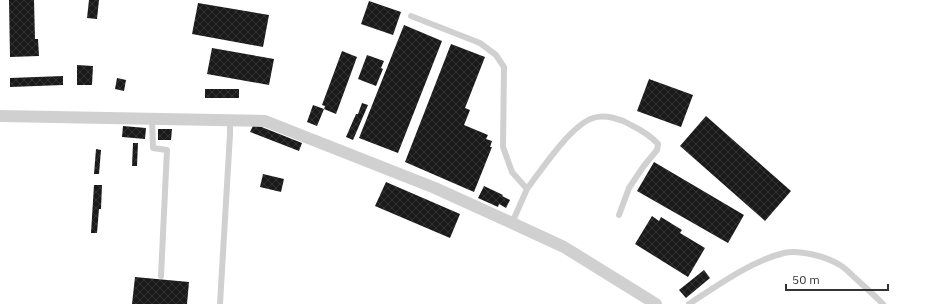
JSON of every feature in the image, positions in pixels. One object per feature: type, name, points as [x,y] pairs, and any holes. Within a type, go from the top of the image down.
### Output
[{"type":"street","points":[[0,116],[265,121],[435,188],[512,223],[564,248],[656,304]]},
{"type":"lane","points":[[411,16],[480,43],[496,55],[504,67],[503,147],[512,172],[527,189]]},
{"type":"lane","points":[[512,223],[527,189],[566,138],[584,122],[594,118],[606,116],[624,121],[642,130],[658,144],[657,150],[629,188],[620,215]]},
{"type":"lane","points":[[152,119],[152,148],[167,150],[161,276]]},
{"type":"lane","points":[[220,304],[230,120]]},
{"type":"lane","points":[[689,304],[756,263],[784,253],[794,252],[810,254],[830,260],[841,266],[883,304]]},
{"type":"building","points":[[9,0],[34,0],[35,39],[38,39],[39,56],[10,57]]},
{"type":"building","points":[[89,0],[99,0],[97,19],[87,18]]},
{"type":"building","points":[[369,1],[401,12],[393,35],[361,24]]},
{"type":"building","points":[[198,3],[269,15],[263,47],[192,34]]},
{"type":"building","points":[[404,25],[442,41],[398,153],[359,138]]},
{"type":"building","points":[[451,44],[485,57],[465,108],[470,110],[464,125],[488,135],[486,139],[492,141],[490,147],[492,147],[474,192],[405,162]]},
{"type":"building","points":[[212,48],[274,59],[269,85],[207,74]]},
{"type":"building","points":[[342,51],[357,57],[336,114],[324,109],[325,106],[322,105]]},
{"type":"building","points":[[367,55],[384,61],[381,68],[383,69],[376,86],[358,79]]},
{"type":"building","points":[[77,65],[93,66],[92,85],[77,85]]},
{"type":"building","points":[[63,76],[63,85],[10,87],[10,78]]},
{"type":"building","points":[[117,78],[126,80],[124,91],[115,89]]},
{"type":"building","points":[[649,79],[693,95],[681,127],[637,111]]},
{"type":"building","points":[[205,89],[239,89],[239,98],[205,98]]},
{"type":"building","points":[[362,103],[368,105],[353,140],[346,137]]},
{"type":"building","points":[[313,105],[324,109],[317,126],[307,122]]},
{"type":"building","points":[[706,116],[791,191],[765,221],[680,146]]},
{"type":"building","points":[[254,124],[302,143],[299,151],[250,132]]},
{"type":"building","points":[[123,126],[146,128],[145,139],[122,137]]},
{"type":"building","points":[[158,129],[172,129],[171,140],[158,140]]},
{"type":"building","points":[[133,143],[138,143],[137,166],[132,166]]},
{"type":"building","points":[[96,149],[101,150],[99,174],[94,174]]},
{"type":"building","points":[[654,162],[744,215],[728,243],[637,191]]},
{"type":"building","points":[[263,174],[284,179],[281,192],[260,187]]},
{"type":"building","points":[[386,182],[460,214],[450,238],[375,206]]},
{"type":"building","points":[[94,185],[102,185],[101,209],[99,209],[97,233],[91,233]]},
{"type":"building","points":[[484,186],[510,200],[506,208],[499,204],[498,207],[478,198]]},
{"type":"building","points":[[652,216],[659,221],[661,217],[682,230],[680,233],[705,248],[688,277],[635,244]]},
{"type":"building","points":[[704,270],[710,278],[686,298],[679,290]]},
{"type":"building","points":[[135,277],[189,282],[187,304],[132,304]]}]
